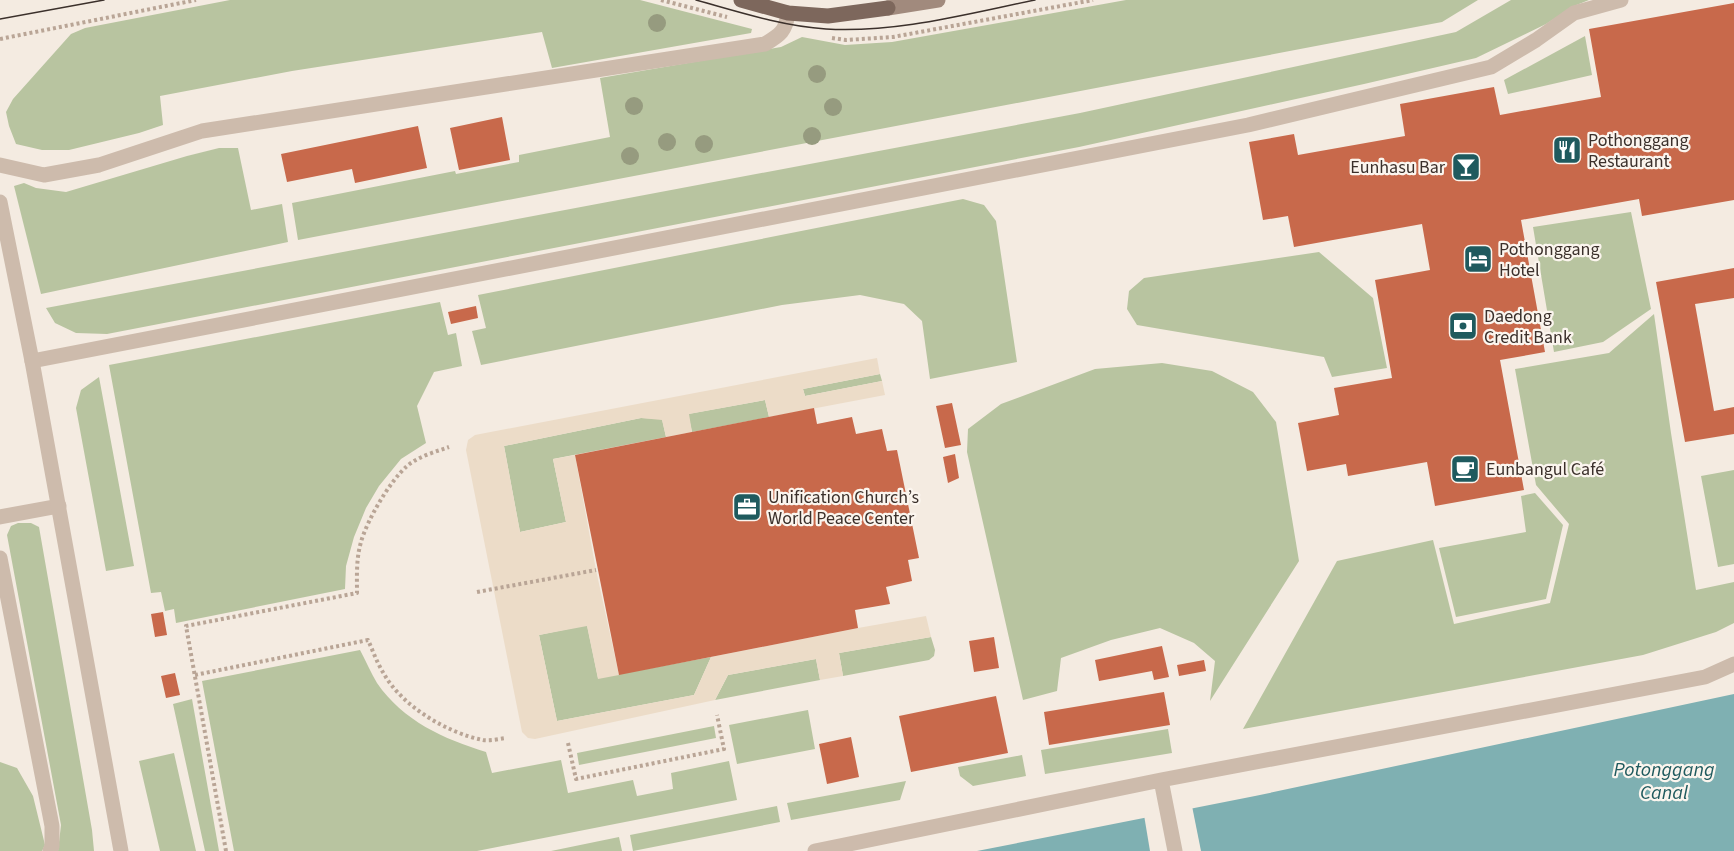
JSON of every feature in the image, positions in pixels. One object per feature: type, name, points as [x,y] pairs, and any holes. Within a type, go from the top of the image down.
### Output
[{"type":"main road","points":[[741,0],[788,14],[828,16],[938,0]]},
{"type":"main road","points":[[866,0],[888,9]]},
{"type":"street","points":[[32,361],[1263,121],[1491,67],[1536,40],[1574,13],[1621,0]]},
{"type":"street","points":[[0,165],[44,175],[99,165],[202,131],[765,44],[778,37],[783,31],[787,24],[788,14]]},
{"type":"street","points":[[0,202],[32,361],[121,851]]},
{"type":"street","points":[[0,517],[59,506]]},
{"type":"street","points":[[0,558],[51,826],[50,851]]},
{"type":"street","points":[[815,851],[1161,780],[1705,677],[1734,664]]},
{"type":"street","points":[[1161,780],[1175,851]]},
{"type":"path","points":[[0,39],[196,0]]},
{"type":"path","points":[[226,851],[186,626],[357,593],[361,541],[386,492],[407,467],[427,454],[449,447]]},
{"type":"path","points":[[477,592],[596,570]]},
{"type":"path","points":[[195,675],[368,640],[384,675],[405,699],[434,721],[460,734],[486,740],[506,738]]},
{"type":"path","points":[[568,743],[576,779],[724,750],[717,715]]},
{"type":"green space","points":[[230,0],[640,0],[752,29],[751,33],[552,68],[542,32],[292,71],[160,96],[163,125],[139,133],[69,150],[42,150],[16,144],[6,112],[13,99],[71,34],[85,28]]},
{"type":"green space","points":[[1126,0],[1478,0],[1442,22],[298,240],[292,203],[455,171],[456,174],[519,162],[519,155],[610,137],[600,78],[781,47],[802,37],[845,45],[892,42]]},
{"type":"green space","points":[[1511,0],[1589,0],[1476,58],[1079,147],[107,334],[76,333],[55,323],[46,308],[1080,113],[1456,32]]},
{"type":"green space","points":[[1585,36],[1592,75],[1508,94],[1504,80]]},
{"type":"green space","points":[[219,148],[238,148],[251,210],[282,204],[288,242],[41,294],[14,186],[24,183],[36,188],[66,192]]},
{"type":"green space","points":[[963,199],[984,205],[996,221],[1017,362],[930,379],[922,321],[904,304],[860,295],[782,305],[481,365],[472,331],[486,328],[478,295]]},
{"type":"green space","points":[[1631,212],[1651,309],[1603,342],[1554,352],[1533,227]]},
{"type":"green space","points":[[1319,252],[1373,298],[1387,368],[1332,377],[1324,357],[1137,325],[1127,309],[1129,291],[1144,278]]},
{"type":"green space","points":[[440,302],[448,335],[456,333],[462,366],[434,372],[417,406],[426,443],[401,459],[379,486],[366,508],[354,537],[346,566],[345,589],[176,623],[174,609],[165,611],[161,592],[151,593],[109,365]]},
{"type":"green space","points":[[1654,314],[1696,590],[1734,582],[1734,623],[1716,632],[1643,655],[1243,729],[1337,561],[1433,540],[1454,624],[1550,603],[1569,524],[1536,485],[1515,369],[1609,353]]},
{"type":"green space","points":[[1162,363],[1212,371],[1253,392],[1276,422],[1299,561],[1210,701],[1215,661],[1194,643],[1160,628],[1111,640],[1061,658],[1057,691],[1023,700],[967,452],[968,429],[1001,404],[1095,369]]},
{"type":"green space","points":[[880,374],[882,381],[805,396],[803,389]]},
{"type":"green space","points":[[99,377],[134,566],[106,571],[76,408],[81,390]]},
{"type":"green space","points":[[765,400],[769,417],[692,432],[688,414]]},
{"type":"green space","points":[[641,418],[662,419],[666,437],[553,459],[566,522],[520,532],[504,446]]},
{"type":"green space","points":[[1734,470],[1734,564],[1718,567],[1701,476]]},
{"type":"green space","points":[[1535,493],[1563,525],[1546,599],[1456,617],[1439,548],[1526,532],[1521,496]]},
{"type":"green space","points":[[18,523],[31,523],[39,527],[94,851],[58,851],[61,825],[7,535],[11,526]]},
{"type":"green space","points":[[587,625],[598,678],[711,657],[694,695],[557,721],[539,635]]},
{"type":"green space","points":[[931,637],[935,650],[934,656],[929,660],[843,676],[839,653]]},
{"type":"green space","points":[[360,650],[377,683],[399,708],[425,727],[486,752],[492,773],[561,760],[568,793],[633,780],[637,796],[673,789],[671,773],[729,761],[737,800],[477,851],[234,851],[202,681]]},
{"type":"green space","points":[[816,659],[820,680],[715,700],[728,675]]},
{"type":"green space","points":[[192,699],[219,851],[205,851],[173,704]]},
{"type":"green space","points":[[808,710],[815,749],[737,764],[729,725]]},
{"type":"green space","points":[[714,726],[716,738],[579,765],[577,753]]},
{"type":"green space","points":[[1168,729],[1172,753],[1045,774],[1041,750]]},
{"type":"green space","points":[[174,753],[196,851],[160,851],[139,761]]},
{"type":"green space","points":[[1022,755],[1026,776],[973,786],[960,776],[958,767]]},
{"type":"green space","points":[[0,762],[17,768],[33,796],[45,845],[42,851],[0,851]]},
{"type":"green space","points":[[906,781],[900,800],[791,820],[787,803]]},
{"type":"green space","points":[[777,806],[780,822],[633,851],[630,835]]},
{"type":"green space","points":[[619,837],[622,851],[551,851]]},
{"type":"shaded area","points":[[877,358],[880,374],[803,389],[805,396],[882,381],[885,395],[769,417],[765,400],[689,414],[692,432],[666,437],[662,420],[641,418],[504,446],[520,532],[566,522],[553,459],[575,455],[596,570],[619,675],[598,679],[587,626],[539,635],[557,721],[694,695],[711,657],[926,616],[931,637],[839,653],[843,676],[820,680],[816,659],[728,675],[715,700],[535,739],[528,738],[522,732],[466,450],[468,440],[475,435]]},
{"type":"water","name":"Potonggang Canal","points":[[1734,694],[1734,851],[977,851],[1255,796]]},
{"type":"pier","points":[[1192,806],[1201,851],[1150,851],[1144,815]]},
{"type":"building","name":"Pothonggang Hotel","points":[[1734,3],[1734,200],[1642,216],[1639,199],[1521,220],[1545,352],[1500,360],[1524,490],[1435,506],[1427,462],[1348,476],[1346,464],[1307,471],[1298,423],[1339,415],[1334,388],[1392,378],[1375,280],[1430,270],[1422,224],[1294,247],[1288,216],[1263,220],[1249,142],[1294,134],[1298,155],[1405,136],[1400,104],[1494,87],[1500,115],[1601,97],[1589,29]]},
{"type":"building","points":[[502,117],[510,160],[459,170],[450,128]]},
{"type":"building","points":[[418,126],[427,168],[355,183],[352,169],[287,182],[281,154]]},
{"type":"building","points":[[1734,268],[1734,298],[1695,304],[1714,411],[1734,407],[1734,434],[1685,442],[1656,282]]},
{"type":"building","points":[[476,306],[478,318],[451,324],[448,312]]},
{"type":"building","points":[[952,403],[961,445],[945,448],[936,406]]},
{"type":"building","name":"Unification Church’s World Peace Center","points":[[814,408],[817,424],[852,417],[856,434],[882,429],[887,451],[897,450],[919,558],[908,560],[912,581],[886,587],[890,604],[855,610],[858,628],[619,675],[575,455]]},
{"type":"building","points":[[955,454],[959,478],[948,483],[943,457]]},
{"type":"building","points":[[163,612],[167,635],[155,637],[151,614]]},
{"type":"building","points":[[994,637],[999,668],[974,672],[969,641]]},
{"type":"building","points":[[1162,646],[1169,677],[1154,680],[1152,671],[1099,681],[1095,660]]},
{"type":"building","points":[[1204,660],[1206,671],[1179,676],[1177,665]]},
{"type":"building","points":[[175,673],[180,695],[166,698],[161,676]]},
{"type":"building","points":[[1164,692],[1170,725],[1049,745],[1044,712]]},
{"type":"building","points":[[996,696],[1008,753],[911,772],[899,716]]},
{"type":"building","points":[[851,737],[859,777],[827,784],[819,744]]},
{"type":"tram line","points":[[0,19],[104,0]]},
{"type":"tram line","points":[[696,0],[761,18],[826,29],[905,25],[1035,0]]},
{"type":"place","name":"Pothonggang Restaurant","points":[[1567,150]]},
{"type":"place","name":"Eunhasu Bar","points":[[1466,167]]},
{"type":"place","name":"Pothonggang Hotel","points":[[1478,259]]},
{"type":"place","name":"Daedong Credit Bank","points":[[1463,326]]},
{"type":"place","name":"Eunbangul Café","points":[[1465,469]]},
{"type":"place","name":"Unification Church’s World Peace Center","points":[[747,507]]}]
